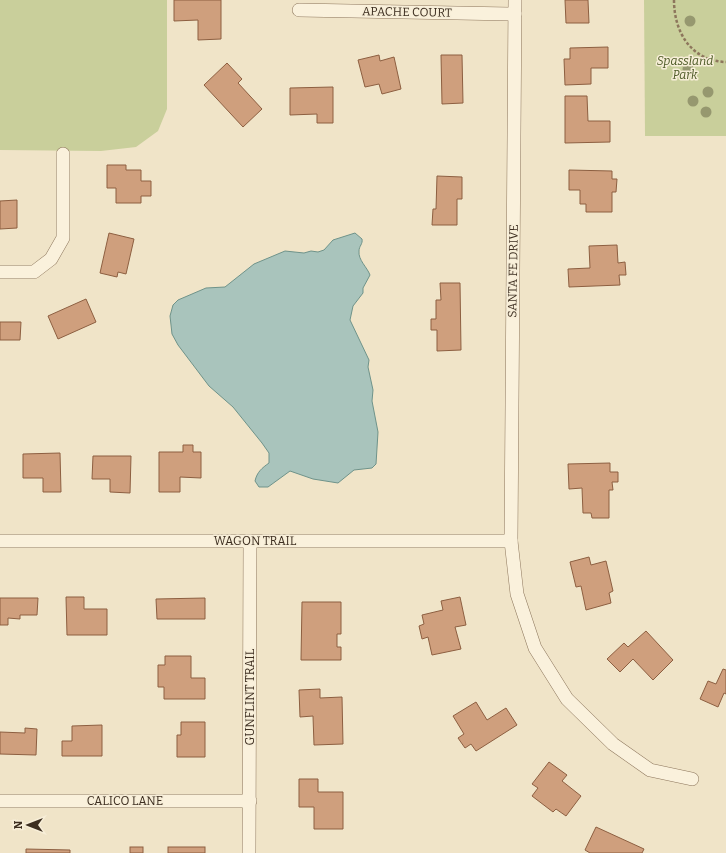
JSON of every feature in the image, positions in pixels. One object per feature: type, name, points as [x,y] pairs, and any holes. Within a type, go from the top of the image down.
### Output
[{"type":"street","name":"SANTA FE DRIVE","points":[[515,0],[511,541],[518,594],[535,648],[567,699],[613,744],[650,770],[692,779]]},
{"type":"street","name":"APACHE COURT","points":[[299,10],[515,14]]},
{"type":"street","points":[[0,272],[34,272],[51,259],[63,238],[63,154]]},
{"type":"street","name":"WAGON TRAIL","points":[[0,541],[511,541]]},
{"type":"street","name":"GUNFLINT TRAIL","points":[[249,853],[250,541]]},
{"type":"street","name":"CALICO LANE","points":[[0,801],[250,801]]},
{"type":"path","points":[[674,0],[675,21],[681,36],[687,43],[704,56],[726,62]]},
{"type":"green space","points":[[0,0],[167,0],[167,109],[158,131],[136,147],[101,151],[0,150]]},
{"type":"green space","name":"Spassland Park","points":[[644,0],[726,0],[726,136],[645,136]]},
{"type":"water","points":[[355,233],[362,239],[359,254],[370,275],[363,288],[363,293],[353,306],[350,320],[369,360],[368,367],[373,390],[372,401],[378,432],[376,464],[372,468],[354,470],[338,483],[313,479],[290,471],[268,487],[259,487],[255,481],[260,470],[269,463],[269,453],[233,407],[209,386],[178,345],[172,334],[170,316],[173,305],[178,300],[206,288],[225,287],[254,264],[285,251],[304,253],[311,251],[318,252],[324,250],[333,240]]},
{"type":"building","points":[[174,0],[221,0],[221,39],[198,40],[198,20],[174,21]]},
{"type":"building","points":[[565,0],[588,0],[589,23],[566,23]]},
{"type":"building","points":[[608,47],[608,68],[591,68],[591,84],[565,85],[564,59],[570,59],[570,48]]},
{"type":"building","points":[[379,55],[380,61],[394,57],[401,89],[382,94],[379,84],[365,87],[358,60]]},
{"type":"building","points":[[441,55],[462,55],[463,103],[442,104]]},
{"type":"building","points":[[227,63],[242,79],[238,83],[262,109],[243,127],[204,85]]},
{"type":"building","points":[[333,87],[333,123],[317,123],[317,114],[290,115],[290,88]]},
{"type":"building","points":[[565,96],[587,96],[588,121],[610,121],[610,142],[565,143]]},
{"type":"building","points":[[107,165],[126,165],[126,170],[141,170],[141,181],[151,181],[151,196],[141,196],[141,203],[116,203],[116,188],[107,188]]},
{"type":"building","points":[[569,170],[612,171],[612,179],[617,179],[616,192],[612,192],[612,212],[586,212],[586,204],[580,204],[580,190],[569,190]]},
{"type":"building","points":[[437,176],[462,177],[462,199],[457,199],[457,225],[432,225],[433,209],[436,209]]},
{"type":"building","points":[[17,200],[17,228],[0,229],[0,201]]},
{"type":"building","points":[[109,233],[134,239],[126,274],[118,272],[117,277],[100,273]]},
{"type":"building","points":[[617,245],[618,263],[625,262],[626,275],[619,275],[620,285],[569,287],[568,269],[590,268],[589,246]]},
{"type":"building","points":[[440,283],[460,283],[461,350],[437,351],[437,330],[431,330],[431,319],[436,319],[436,300],[441,300]]},
{"type":"building","points":[[86,299],[96,322],[58,339],[48,316]]},
{"type":"building","points":[[0,322],[21,322],[20,340],[0,340]]},
{"type":"building","points":[[183,445],[193,445],[193,452],[201,452],[201,478],[180,477],[180,492],[159,492],[159,452],[183,452]]},
{"type":"building","points":[[60,453],[61,492],[43,492],[43,478],[23,478],[23,454]]},
{"type":"building","points":[[93,456],[131,456],[130,493],[110,492],[110,479],[92,479]]},
{"type":"building","points":[[610,463],[610,472],[618,472],[618,482],[612,482],[613,490],[609,490],[609,518],[592,518],[591,513],[583,513],[582,488],[569,489],[568,464]]},
{"type":"building","points":[[589,557],[591,565],[606,561],[613,591],[609,593],[611,603],[586,610],[581,586],[576,587],[570,562]]},
{"type":"building","points":[[66,597],[84,597],[84,609],[107,609],[107,635],[67,635]]},
{"type":"building","points":[[460,597],[466,625],[455,627],[461,649],[432,655],[428,637],[422,639],[419,626],[424,624],[422,615],[443,610],[441,601]]},
{"type":"building","points":[[0,598],[38,598],[37,615],[20,615],[20,619],[8,618],[8,625],[0,625]]},
{"type":"building","points":[[205,598],[205,619],[157,619],[156,599]]},
{"type":"building","points":[[302,602],[341,602],[341,634],[337,634],[337,647],[341,647],[341,660],[301,660]]},
{"type":"building","points":[[646,631],[673,660],[653,680],[633,659],[620,672],[607,659],[624,643],[628,647]]},
{"type":"building","points":[[165,656],[191,656],[191,678],[205,678],[205,699],[164,699],[164,687],[158,687],[158,665],[165,665]]},
{"type":"building","points":[[723,669],[726,670],[726,694],[724,693],[718,707],[700,699],[708,681],[716,684]]},
{"type":"building","points":[[320,689],[320,698],[342,697],[343,744],[314,745],[313,716],[300,717],[299,690]]},
{"type":"building","points":[[476,702],[487,720],[506,708],[517,725],[476,751],[471,744],[465,748],[458,738],[464,734],[453,716]]},
{"type":"building","points":[[181,722],[205,722],[205,757],[177,757],[177,735],[181,735]]},
{"type":"building","points":[[102,725],[102,756],[62,756],[62,741],[72,741],[72,726]]},
{"type":"building","points":[[25,728],[37,729],[36,755],[0,754],[0,732],[25,733]]},
{"type":"building","points":[[549,762],[567,775],[562,781],[581,796],[566,816],[556,809],[553,812],[532,796],[538,788],[532,784]]},
{"type":"building","points":[[299,779],[318,779],[318,792],[343,792],[343,829],[314,829],[314,807],[299,807]]},
{"type":"building","points":[[596,827],[644,849],[642,853],[590,853],[585,850]]},
{"type":"building","points":[[130,847],[143,847],[143,853],[130,853]]},
{"type":"building","points":[[168,847],[205,847],[205,853],[168,853]]},
{"type":"building","points":[[26,849],[70,850],[70,853],[26,853]]}]
